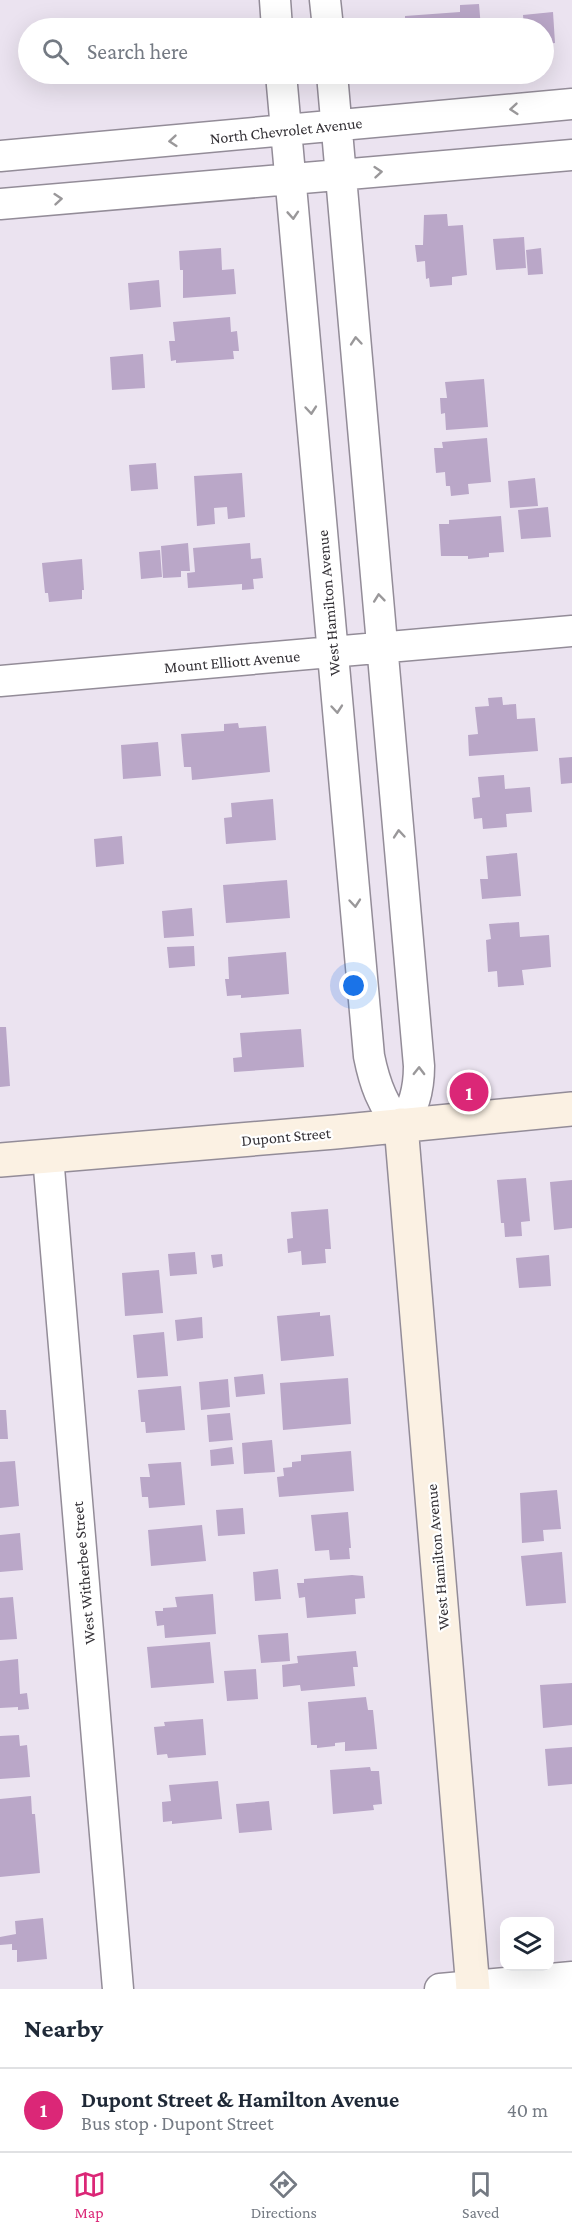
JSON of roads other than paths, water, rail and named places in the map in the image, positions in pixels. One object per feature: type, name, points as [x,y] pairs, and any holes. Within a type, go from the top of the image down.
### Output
[{"type":"street","points":[[275,0],[276,18]]},
{"type":"street","points":[[326,0],[327,18]]},
{"type":"street","name":"West Hamilton Avenue","points":[[282,84],[369,1056],[381,1097],[401,1125],[473,1988]]},
{"type":"street","points":[[333,84],[419,1066],[416,1096],[401,1125]]},
{"type":"street","name":"North Chevrolet Avenue","points":[[0,156],[572,104]]},
{"type":"street","points":[[0,204],[572,155]]},
{"type":"street","name":"Mount Elliott Avenue","points":[[0,681],[572,631]]},
{"type":"street","name":"Dupont Street","points":[[0,1160],[572,1109]]},
{"type":"street","name":"West Witherbee Street","points":[[48,1156],[118,1989]]},
{"type":"street","points":[[440,1989],[473,1988],[572,1977]]},
{"type":"place","name":"Dupont Street & Hamilton Avenue","points":[[469,1092]]}]
